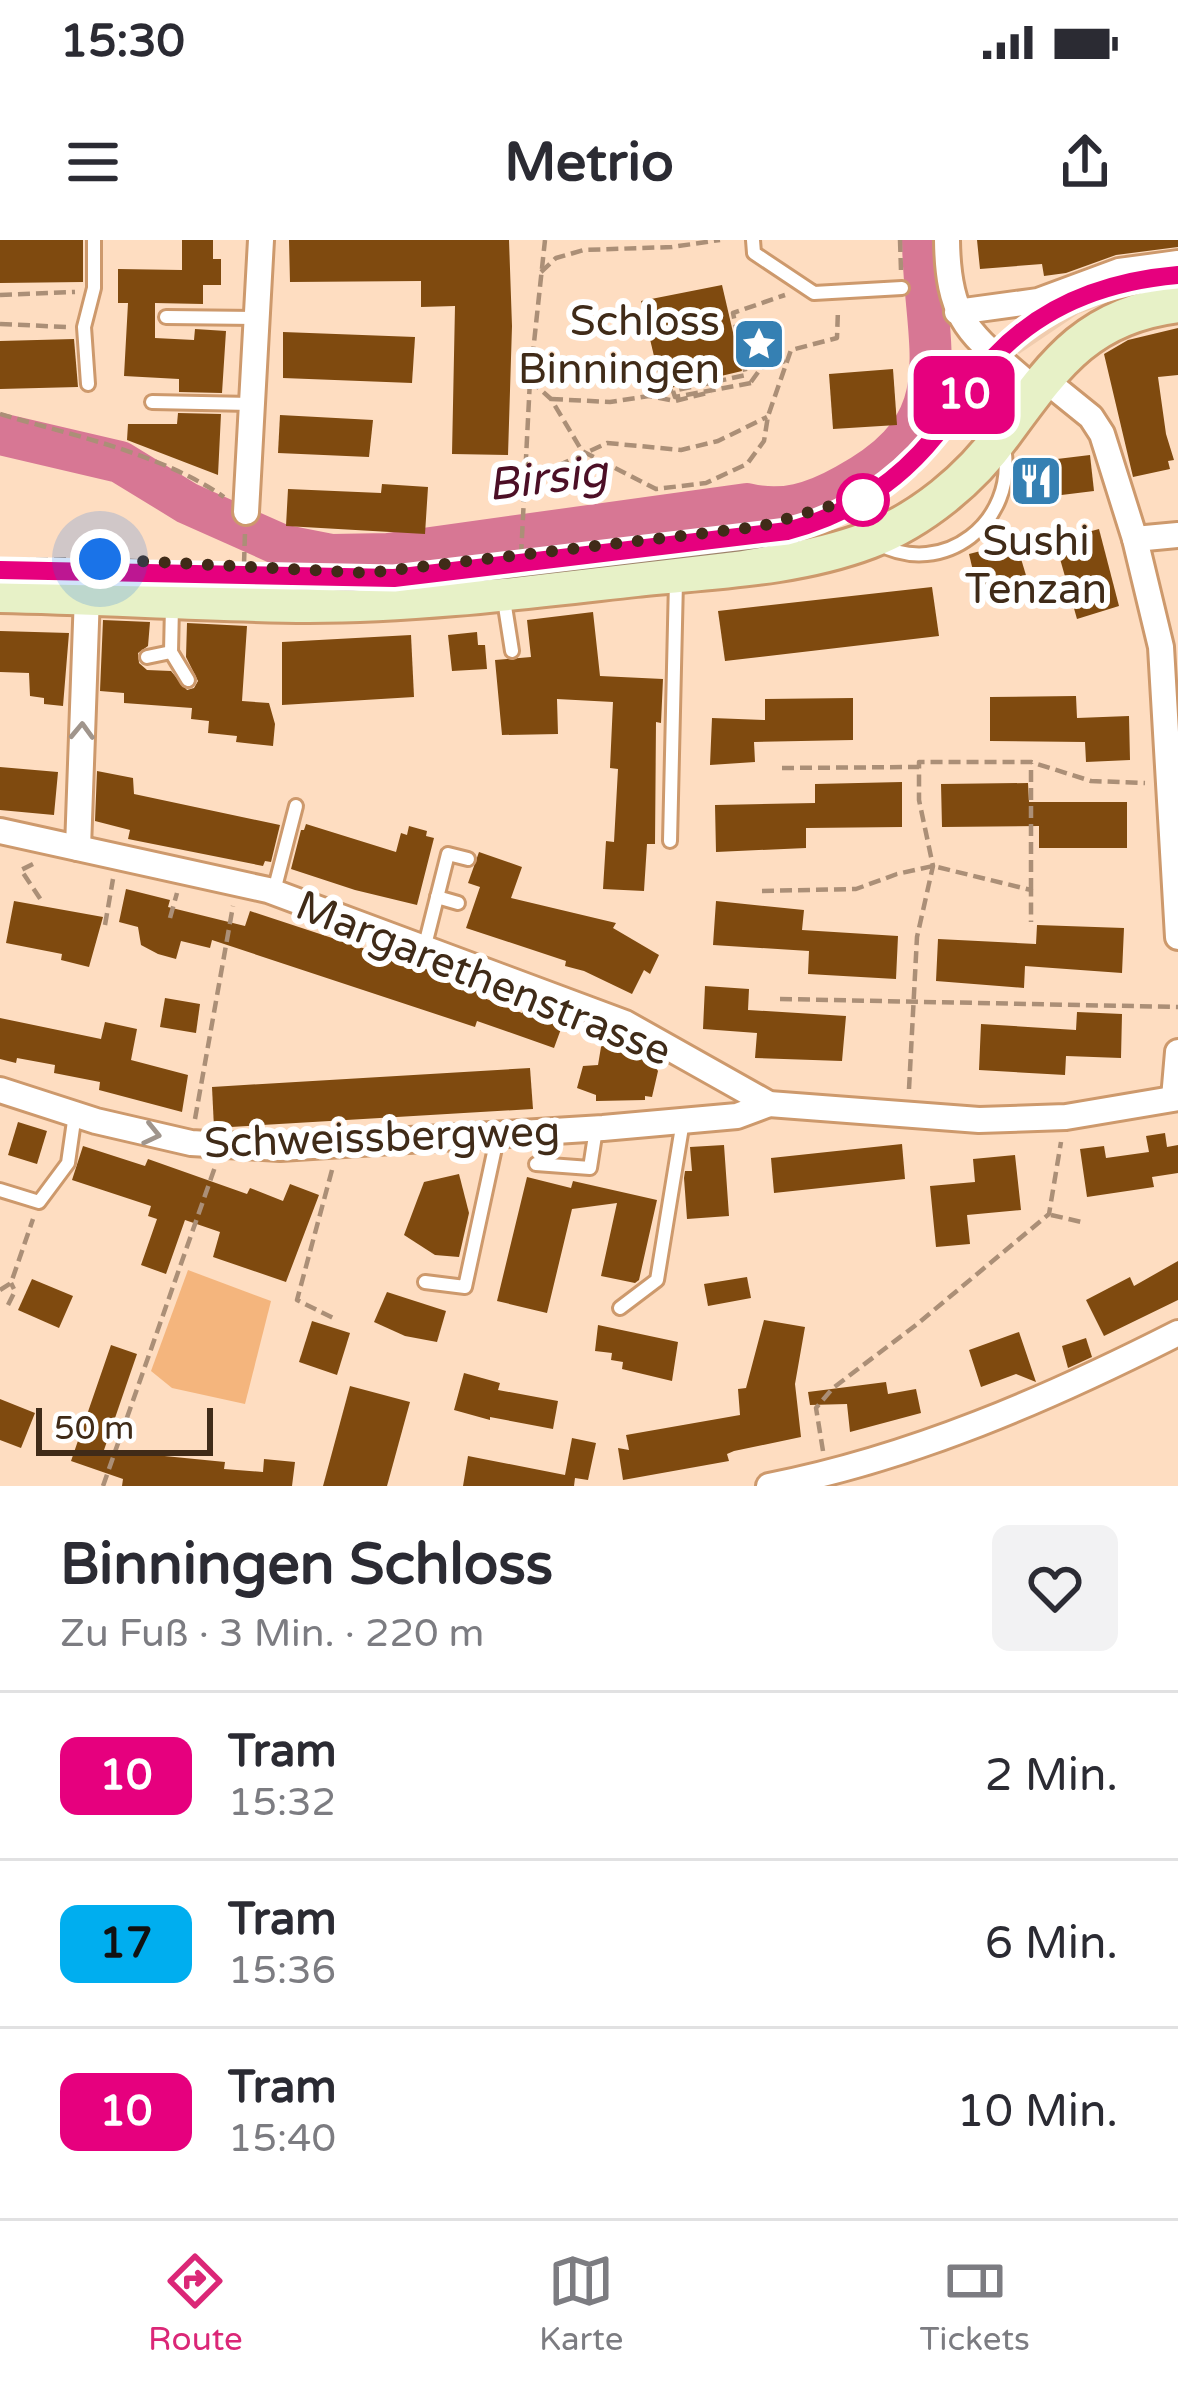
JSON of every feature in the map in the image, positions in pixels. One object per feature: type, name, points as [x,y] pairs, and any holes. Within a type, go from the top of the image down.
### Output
[{"type":"main road","points":[[0,594],[312,604],[502,592],[791,561],[871,539],[923,512],[992,423],[1066,354],[1105,324],[1127,314],[1178,304]]},
{"type":"street","points":[[245,521],[262,240]]},
{"type":"street","points":[[947,240],[947,281],[957,312],[985,345],[1091,417],[1102,434],[1167,630],[1161,647],[1178,937]]},
{"type":"street","points":[[957,312],[1038,301],[1119,271],[1178,263]]},
{"type":"street","points":[[1135,539],[1178,535]]},
{"type":"street","points":[[78,848],[87,596]]},
{"type":"street","name":"Margarethenstrasse","points":[[0,831],[274,892],[625,1023],[770,1103],[979,1120],[1066,1117],[1176,1098]]},
{"type":"street","points":[[1176,1098],[1178,1052]]},
{"type":"street","name":"Schweissbergweg","points":[[0,1090],[190,1143],[280,1148],[596,1129],[736,1116],[770,1103]]},
{"type":"street","points":[[769,1486],[826,1475],[949,1434],[1078,1383],[1178,1333]]},
{"type":"lane","points":[[88,384],[84,327],[93,292],[94,240]]},
{"type":"lane","points":[[753,240],[754,253],[814,293],[902,288]]},
{"type":"lane","points":[[166,317],[257,318]]},
{"type":"lane","points":[[152,402],[252,404]]},
{"type":"lane","points":[[871,539],[890,550],[916,555],[949,548],[986,528],[1007,483],[992,423]]},
{"type":"lane","points":[[670,841],[676,574]]},
{"type":"lane","points":[[502,592],[512,651]]},
{"type":"lane","points":[[172,599],[171,652],[188,680]]},
{"type":"lane","points":[[147,657],[171,652]]},
{"type":"lane","points":[[274,892],[296,806]]},
{"type":"lane","points":[[424,949],[448,854],[468,859]]},
{"type":"lane","points":[[437,897],[458,903]]},
{"type":"lane","points":[[0,1190],[39,1202],[68,1163],[75,1114]]},
{"type":"lane","points":[[620,1308],[657,1280],[682,1121]]},
{"type":"lane","points":[[536,1164],[590,1168],[596,1129]]},
{"type":"lane","points":[[425,1282],[465,1287],[499,1135]]},
{"type":"path","points":[[520,556],[530,380],[545,240]]},
{"type":"path","points":[[541,272],[556,258],[584,250],[720,240]]},
{"type":"path","points":[[900,240],[902,288]]},
{"type":"path","points":[[0,295],[93,292]]},
{"type":"path","points":[[530,380],[551,399],[582,451],[656,489],[706,483],[747,464],[764,441],[791,350],[837,338],[839,292]]},
{"type":"path","points":[[751,383],[674,397],[673,391],[746,375],[733,313],[760,306]]},
{"type":"path","points":[[0,324],[84,327]]},
{"type":"path","points":[[458,565],[756,527],[838,503],[881,477],[917,443],[970,375],[985,345]]},
{"type":"path","points":[[551,399],[675,400],[751,383],[761,368],[786,361]]},
{"type":"path","points":[[988,399],[992,423]]},
{"type":"path","points":[[0,414],[92,441],[200,481],[245,521],[244,567]]},
{"type":"path","points":[[525,481],[607,443],[681,450],[718,441],[768,416]]},
{"type":"path","points":[[0,560],[100,559],[325,572]]},
{"type":"path","points":[[907,1113],[917,938],[933,866],[919,800],[919,762],[1031,762],[1091,781],[1170,784]]},
{"type":"path","points":[[1031,762],[1031,922]]},
{"type":"path","points":[[782,768],[919,767]]},
{"type":"path","points":[[43,903],[21,871],[28,864],[47,864],[52,843]]},
{"type":"path","points":[[104,925],[118,855]]},
{"type":"path","points":[[762,891],[856,890],[933,866],[1031,890]]},
{"type":"path","points":[[190,1143],[238,883]]},
{"type":"path","points":[[780,999],[1178,1006]]},
{"type":"path","points":[[826,1475],[816,1408],[833,1388],[1049,1214],[1061,1141]]},
{"type":"path","points":[[332,1318],[297,1300],[340,1144]]},
{"type":"path","points":[[103,1486],[223,1145]]},
{"type":"path","points":[[0,1289],[11,1283],[39,1202]]},
{"type":"path","points":[[1049,1214],[1086,1223]]},
{"type":"path","points":[[8,1305],[15,1291],[11,1283]]},
{"type":"shaded area","points":[[1178,269],[1178,290],[1126,297],[1078,314],[1019,354],[1000,337],[1039,306],[1096,282]]},
{"type":"shaded area","points":[[188,1270],[271,1301],[245,1404],[172,1388],[151,1371]]},
{"type":"building","points":[[0,240],[83,240],[83,282],[0,283]]},
{"type":"building","points":[[182,240],[213,240],[213,259],[221,259],[221,285],[203,285],[203,304],[155,303],[155,338],[194,340],[195,329],[226,331],[222,393],[179,392],[179,379],[124,376],[128,303],[118,303],[118,269],[182,270]]},
{"type":"building","points":[[289,240],[509,240],[508,455],[452,454],[455,306],[421,307],[421,281],[290,282]]},
{"type":"building","points":[[977,240],[1178,240],[1178,247],[1116,255],[1044,276],[1042,264],[980,269]]},
{"type":"building","points":[[722,285],[742,371],[662,390],[641,301]]},
{"type":"building","points":[[1178,328],[1178,375],[1158,377],[1174,460],[1168,461],[1170,469],[1133,477],[1104,354],[1128,340]]},
{"type":"building","points":[[283,332],[415,337],[412,383],[283,378]]},
{"type":"building","points":[[74,339],[78,387],[0,389],[0,341]]},
{"type":"building","points":[[893,369],[897,425],[833,429],[829,374]]},
{"type":"building","points":[[178,413],[221,414],[218,475],[127,440],[128,424],[177,424]]},
{"type":"building","points":[[280,415],[373,420],[369,457],[278,453]]},
{"type":"building","points":[[1090,455],[1094,491],[1029,499],[1024,463]]},
{"type":"building","points":[[382,484],[428,487],[425,534],[286,526],[288,489],[381,493]]},
{"type":"building","points":[[1099,529],[1119,606],[1077,619],[1055,541]]},
{"type":"building","points":[[1016,542],[1028,582],[979,596],[969,554]]},
{"type":"building","points":[[932,587],[939,636],[725,661],[718,611]]},
{"type":"building","points":[[593,612],[600,676],[663,679],[661,723],[656,722],[655,844],[647,844],[644,891],[603,889],[606,841],[614,842],[618,769],[610,768],[613,702],[557,699],[558,734],[502,735],[495,660],[531,657],[527,620]]},
{"type":"building","points":[[103,620],[150,622],[148,646],[138,653],[139,663],[147,670],[171,671],[187,690],[198,681],[186,657],[187,623],[247,626],[242,701],[269,703],[275,724],[273,746],[208,733],[209,721],[191,719],[192,708],[124,703],[124,693],[100,691]]},
{"type":"building","points":[[0,631],[69,633],[63,706],[30,696],[29,673],[0,672]]},
{"type":"building","points":[[477,632],[478,645],[485,645],[487,669],[452,671],[448,635]]},
{"type":"building","points":[[411,635],[414,697],[282,705],[282,642]]},
{"type":"building","points":[[1076,696],[1077,718],[1129,716],[1130,760],[1086,762],[1085,742],[990,741],[990,697]]},
{"type":"building","points":[[853,698],[853,740],[754,742],[755,762],[710,765],[712,718],[765,720],[765,699]]},
{"type":"building","points":[[0,767],[58,772],[54,815],[0,810]]},
{"type":"building","points":[[97,771],[133,778],[134,794],[280,825],[271,862],[263,866],[128,839],[130,830],[95,821]]},
{"type":"building","points":[[902,782],[902,827],[806,828],[806,848],[716,852],[715,805],[815,803],[815,784]]},
{"type":"building","points":[[1028,783],[1029,802],[1127,802],[1127,848],[1039,848],[1039,826],[942,827],[941,784]]},
{"type":"building","points":[[306,824],[396,852],[401,833],[407,835],[409,826],[427,831],[426,836],[434,838],[417,905],[291,869]]},
{"type":"building","points":[[479,852],[522,867],[511,898],[616,923],[613,928],[659,955],[650,974],[644,970],[632,994],[565,966],[566,961],[466,928],[480,887],[468,883]]},
{"type":"building","points":[[126,889],[170,900],[168,907],[245,926],[250,911],[487,989],[484,998],[522,1013],[526,1004],[565,1018],[554,1048],[477,1021],[475,1027],[212,940],[210,948],[181,941],[176,959],[158,954],[141,945],[138,927],[119,922]]},
{"type":"building","points":[[14,901],[103,917],[89,967],[61,960],[62,954],[6,943]]},
{"type":"building","points":[[716,901],[804,910],[802,930],[898,936],[896,979],[808,974],[809,951],[713,945]]},
{"type":"building","points":[[1037,925],[1124,928],[1122,973],[1025,966],[1024,988],[936,981],[938,939],[1036,944]]},
{"type":"building","points":[[705,986],[749,989],[748,1010],[846,1016],[842,1061],[755,1058],[757,1033],[703,1029]]},
{"type":"building","points":[[165,998],[200,1004],[196,1033],[160,1027]]},
{"type":"building","points":[[1077,1012],[1122,1014],[1121,1058],[1066,1056],[1065,1075],[979,1070],[981,1024],[1076,1030]]},
{"type":"building","points":[[0,1018],[101,1039],[105,1022],[137,1029],[131,1060],[188,1075],[182,1112],[99,1090],[100,1082],[54,1073],[55,1065],[0,1059]]},
{"type":"building","points":[[603,1035],[653,1063],[658,1071],[652,1097],[596,1101],[596,1095],[577,1088],[583,1066],[598,1065]]},
{"type":"building","points":[[530,1068],[533,1109],[214,1128],[212,1087]]},
{"type":"building","points":[[18,1122],[47,1131],[37,1164],[8,1155]]},
{"type":"building","points":[[1165,1133],[1167,1147],[1178,1145],[1178,1173],[1152,1177],[1154,1187],[1087,1197],[1080,1149],[1104,1146],[1106,1158],[1149,1152],[1146,1136]]},
{"type":"building","points":[[902,1144],[905,1179],[774,1193],[771,1158]]},
{"type":"building","points":[[724,1145],[729,1216],[687,1219],[684,1178],[685,1171],[692,1171],[690,1147]]},
{"type":"building","points":[[83,1146],[145,1166],[148,1159],[247,1194],[250,1188],[283,1201],[290,1184],[319,1195],[286,1282],[213,1257],[220,1232],[185,1220],[166,1274],[141,1265],[157,1219],[148,1216],[151,1206],[72,1180]]},
{"type":"building","points":[[1015,1155],[1021,1210],[967,1215],[970,1244],[936,1247],[930,1186],[975,1182],[973,1159]]},
{"type":"building","points":[[459,1174],[469,1213],[459,1257],[435,1255],[404,1235],[424,1182]]},
{"type":"building","points":[[527,1177],[571,1188],[573,1181],[657,1200],[639,1280],[601,1276],[617,1203],[572,1209],[547,1313],[497,1301]]},
{"type":"building","points":[[1178,1261],[1178,1300],[1104,1336],[1086,1300],[1130,1277],[1134,1286]]},
{"type":"building","points":[[747,1277],[751,1298],[708,1306],[704,1284]]},
{"type":"building","points":[[32,1279],[73,1296],[59,1328],[18,1310]]},
{"type":"building","points":[[387,1292],[446,1311],[437,1342],[405,1336],[374,1322]]},
{"type":"building","points":[[764,1320],[805,1327],[795,1384],[801,1437],[734,1451],[727,1454],[729,1461],[623,1480],[618,1448],[629,1450],[626,1435],[740,1415],[738,1389],[746,1388]]},
{"type":"building","points":[[312,1321],[350,1333],[337,1375],[299,1362]]},
{"type":"building","points":[[598,1325],[678,1342],[672,1381],[622,1369],[623,1362],[611,1360],[612,1353],[595,1351]]},
{"type":"building","points":[[1019,1332],[1036,1382],[1016,1374],[981,1387],[969,1350]]},
{"type":"building","points":[[1086,1338],[1092,1357],[1068,1368],[1062,1346]]},
{"type":"building","points":[[111,1345],[137,1354],[104,1450],[225,1462],[224,1469],[263,1472],[264,1459],[295,1462],[292,1486],[122,1486],[123,1479],[71,1461]]},
{"type":"building","points":[[464,1373],[500,1383],[498,1390],[558,1401],[553,1429],[454,1410]]},
{"type":"building","points":[[886,1382],[888,1394],[916,1389],[921,1413],[850,1432],[847,1404],[810,1405],[808,1392]]},
{"type":"building","points":[[350,1386],[410,1402],[387,1486],[323,1486]]},
{"type":"building","points":[[0,1399],[35,1413],[21,1448],[0,1440]]},
{"type":"building","points":[[572,1438],[596,1443],[588,1480],[575,1478],[574,1486],[463,1486],[468,1456],[565,1475]]},
{"type":"waterway","name":"Birsig","points":[[0,434],[120,462],[187,503],[281,545],[332,555],[388,554],[747,504],[798,505],[846,485],[884,461],[908,435],[923,408],[930,379],[923,240]]},
{"type":"tram line","name":"10","points":[[0,570],[394,578],[787,531],[844,511],[896,477],[996,355],[1035,321],[1111,285],[1178,275]]},
{"type":"tram line","points":[[0,580],[353,589],[509,577],[798,540],[856,517],[917,473],[1003,362],[1047,326],[1109,297],[1178,285]]},
{"type":"place","name":"Schloss Binningen","points":[[759,344]]},
{"type":"place","name":"Sushi Tenzan","points":[[1036,481]]},
{"type":"route","points":[[100,559],[368,573],[756,527],[808,515],[850,497],[863,500]]}]
